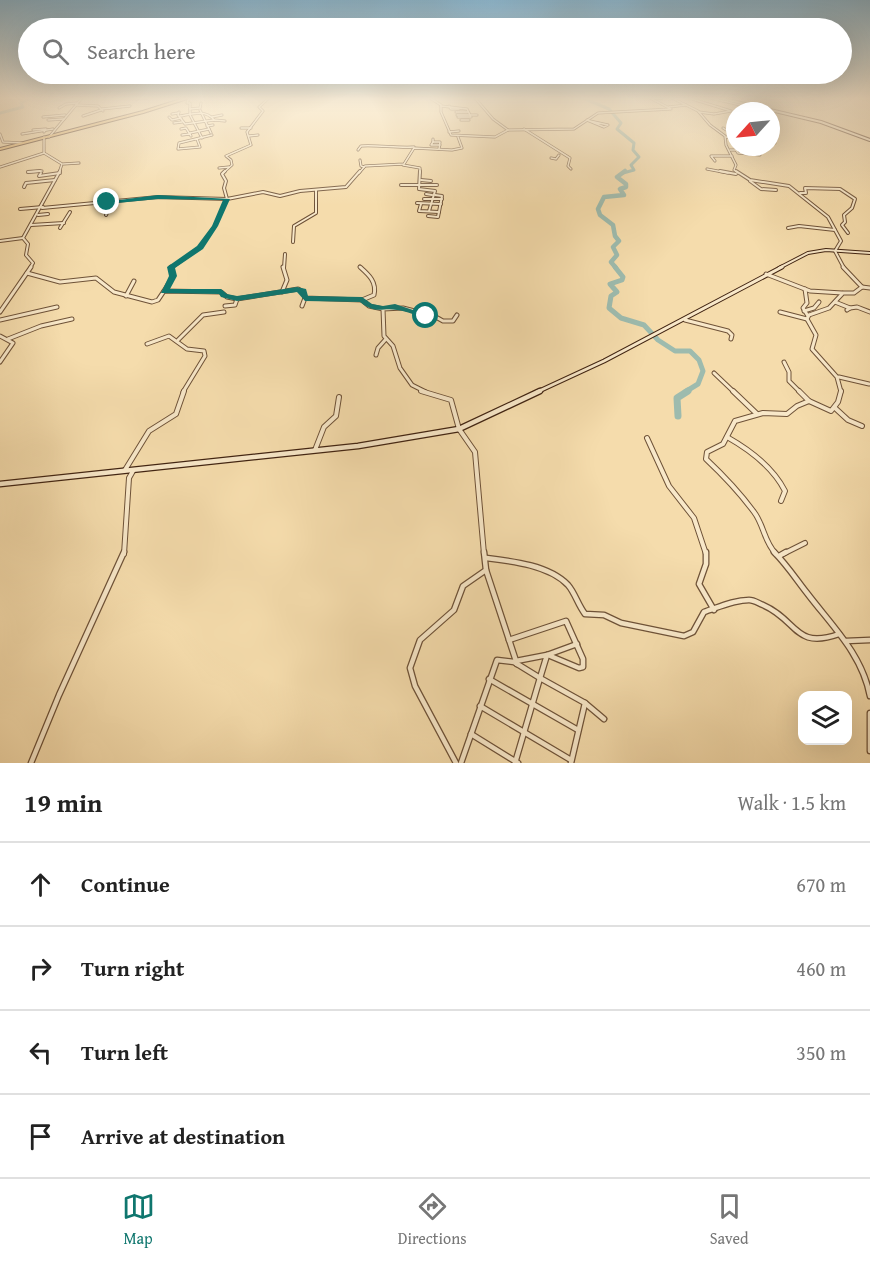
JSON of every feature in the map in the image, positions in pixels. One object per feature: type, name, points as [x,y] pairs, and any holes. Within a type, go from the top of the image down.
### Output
[{"type":"main road","points":[[0,148],[58,134]]},
{"type":"main road","points":[[0,148],[44,138]]},
{"type":"street","points":[[0,134],[3,142],[22,143]]},
{"type":"street","points":[[22,134],[26,134]]},
{"type":"street","points":[[182,135],[188,134]]},
{"type":"street","points":[[200,134],[202,138]]},
{"type":"street","points":[[196,139],[200,146],[178,149],[178,143],[196,139],[206,138],[211,134]]},
{"type":"street","points":[[450,134],[458,137],[496,137],[502,134]]},
{"type":"street","points":[[531,134],[560,154],[570,158],[568,166],[571,170]]},
{"type":"street","points":[[722,134],[725,136],[726,146]]},
{"type":"street","points":[[853,134],[870,140]]},
{"type":"street","points":[[27,273],[60,282],[96,278],[103,287],[126,296],[154,302],[173,276],[171,267],[200,247],[215,226],[227,199],[224,188],[226,181],[222,174],[231,167],[232,162],[226,156],[245,150],[253,144],[249,136],[258,135]]},
{"type":"street","points":[[358,150],[361,146],[372,145],[386,148],[462,148],[458,137]]},
{"type":"street","points":[[44,138],[44,153]]},
{"type":"street","points":[[433,140],[431,145],[440,147]]},
{"type":"street","points":[[187,141],[189,148]]},
{"type":"street","points":[[402,165],[416,148]]},
{"type":"street","points":[[545,149],[553,149]]},
{"type":"street","points":[[0,167],[44,153],[62,164],[79,163]]},
{"type":"street","points":[[551,158],[556,159],[560,154]]},
{"type":"street","points":[[715,161],[712,155],[726,156]]},
{"type":"street","points":[[732,156],[736,165],[734,170],[738,174],[761,189],[776,190]]},
{"type":"street","points":[[360,159],[361,166],[364,167]]},
{"type":"street","points":[[23,238],[38,215],[60,173],[62,164]]},
{"type":"street","points":[[364,167],[402,165],[420,168],[420,190],[435,190],[429,211]]},
{"type":"street","points":[[219,168],[231,167]]},
{"type":"street","points":[[20,209],[158,197],[227,199],[261,193],[280,196],[300,191],[347,187],[351,179],[361,173],[364,167]]},
{"type":"street","points":[[707,169],[712,172],[738,174]]},
{"type":"street","points":[[28,172],[42,172],[39,176],[60,173]]},
{"type":"street","points":[[24,187],[25,183],[55,180]]},
{"type":"street","points":[[420,180],[431,181]]},
{"type":"street","points":[[750,180],[788,185],[828,217],[841,241],[835,251]]},
{"type":"street","points":[[401,185],[436,185]]},
{"type":"street","points":[[799,193],[806,193],[804,188],[839,189],[855,199],[852,208],[844,215],[845,222],[842,225],[848,233]]},
{"type":"street","points":[[293,242],[290,233],[292,229],[301,220],[316,213],[316,190]]},
{"type":"street","points":[[426,194],[442,195],[438,217],[428,216]]},
{"type":"street","points":[[424,199],[442,199]]},
{"type":"street","points":[[106,215],[112,202]]},
{"type":"street","points":[[439,212],[419,210],[419,204],[441,204]]},
{"type":"street","points":[[60,228],[70,212]]},
{"type":"street","points":[[38,215],[48,214]]},
{"type":"street","points":[[31,225],[64,223]]},
{"type":"street","points":[[788,228],[799,226],[835,230]]},
{"type":"street","points":[[0,241],[23,238]]},
{"type":"street","points":[[0,312],[33,262],[26,255],[28,244],[23,238]]},
{"type":"street","points":[[0,484],[315,452],[459,429],[653,337],[808,253],[823,250],[870,253]]},
{"type":"street","points":[[835,251],[840,264],[862,287],[870,288]]},
{"type":"street","points":[[282,292],[287,280],[285,254]]},
{"type":"street","points":[[307,299],[362,300],[374,294],[376,287],[373,279],[360,267]]},
{"type":"street","points":[[769,276],[819,293],[830,291],[855,293],[862,287]]},
{"type":"street","points":[[126,296],[134,281]]},
{"type":"street","points":[[164,291],[221,292],[224,296],[237,299],[300,290],[307,299]]},
{"type":"street","points":[[805,290],[807,303],[804,305],[804,311],[817,337],[812,349],[839,377],[868,384]]},
{"type":"street","points":[[780,312],[807,318],[823,311],[843,293]]},
{"type":"street","points":[[224,296],[225,306],[235,305],[237,299]]},
{"type":"street","points":[[302,306],[307,299]]},
{"type":"street","points":[[362,300],[369,306],[383,309],[394,306],[445,321],[454,320],[457,315]]},
{"type":"street","points":[[804,311],[814,308],[819,302]]},
{"type":"street","points":[[835,302],[849,309],[857,307],[870,312]]},
{"type":"street","points":[[0,320],[57,307]]},
{"type":"street","points":[[383,309],[384,334],[393,346],[400,368],[414,387],[451,400],[459,429],[476,455],[486,570],[516,663]]},
{"type":"street","points":[[178,340],[203,315],[224,312]]},
{"type":"street","points":[[8,339],[41,326],[72,319]]},
{"type":"street","points":[[685,320],[728,331],[732,335],[731,339]]},
{"type":"street","points":[[0,336],[8,339],[12,345],[0,362]]},
{"type":"street","points":[[124,471],[146,434],[177,412],[183,393],[205,356],[202,350],[189,349],[169,336],[147,344]]},
{"type":"street","points":[[376,355],[378,348],[387,339]]},
{"type":"street","points":[[784,362],[789,372],[789,381],[809,401],[826,411],[835,408],[840,393],[839,377]]},
{"type":"street","points":[[714,373],[757,414]]},
{"type":"street","points":[[315,452],[324,427],[336,416],[339,397]]},
{"type":"street","points":[[809,401],[797,406],[787,414],[768,412],[735,421],[722,445],[707,452],[707,462],[723,475],[756,514],[768,546],[779,556],[846,641],[864,669],[870,696]]},
{"type":"street","points":[[835,408],[848,420],[862,426]]},
{"type":"street","points":[[727,437],[757,458],[784,487],[782,501]]},
{"type":"street","points":[[647,438],[669,486],[694,518],[706,554],[706,564],[699,582],[700,587],[714,610]]},
{"type":"street","points":[[31,763],[59,695],[123,556],[126,545],[129,478],[133,471]]},
{"type":"street","points":[[779,556],[805,543]]},
{"type":"street","points":[[486,558],[513,562],[560,579],[568,585],[585,614],[604,615],[621,623],[648,629],[684,636],[693,632],[704,612],[734,602],[752,600],[777,611],[795,630],[808,639],[822,640],[840,634]]},
{"type":"street","points":[[460,763],[438,732],[415,686],[410,668],[420,640],[454,610],[463,586],[486,570]]},
{"type":"street","points":[[509,640],[563,620],[569,624],[583,659],[581,668],[547,655]]},
{"type":"street","points":[[846,641],[870,640]]},
{"type":"street","points":[[516,663],[577,644]]},
{"type":"street","points":[[471,734],[516,763],[547,655]]},
{"type":"street","points":[[460,763],[489,679],[499,659],[516,663],[592,707],[597,716],[604,719]]},
{"type":"street","points":[[489,679],[578,730]]},
{"type":"street","points":[[480,706],[571,762],[585,703]]},
{"type":"street","points":[[870,713],[870,751]]},
{"type":"waterway","points":[[623,134],[634,143],[633,150],[639,157],[631,165],[634,170],[623,173]]},
{"type":"waterway","points":[[616,268],[611,262],[617,255],[613,247],[619,241],[615,236],[613,225],[600,215],[598,209],[604,197],[624,195],[620,189],[626,187],[626,184],[617,177],[625,171]]},
{"type":"waterway","points":[[615,267],[623,277],[622,280],[610,284],[617,292],[611,296],[609,308],[621,318],[644,325],[658,340],[675,351],[690,351],[699,360],[703,371],[698,384],[685,392]]},
{"type":"waterway","points":[[678,416],[677,398],[688,391]]},
{"type":"route","points":[[107,202],[164,196],[189,199],[227,199],[215,226],[200,247],[171,267],[173,276],[164,291],[221,292],[224,296],[237,299],[297,289],[303,291],[305,298],[362,300],[370,306],[383,309],[395,306],[415,310],[426,316]]}]
